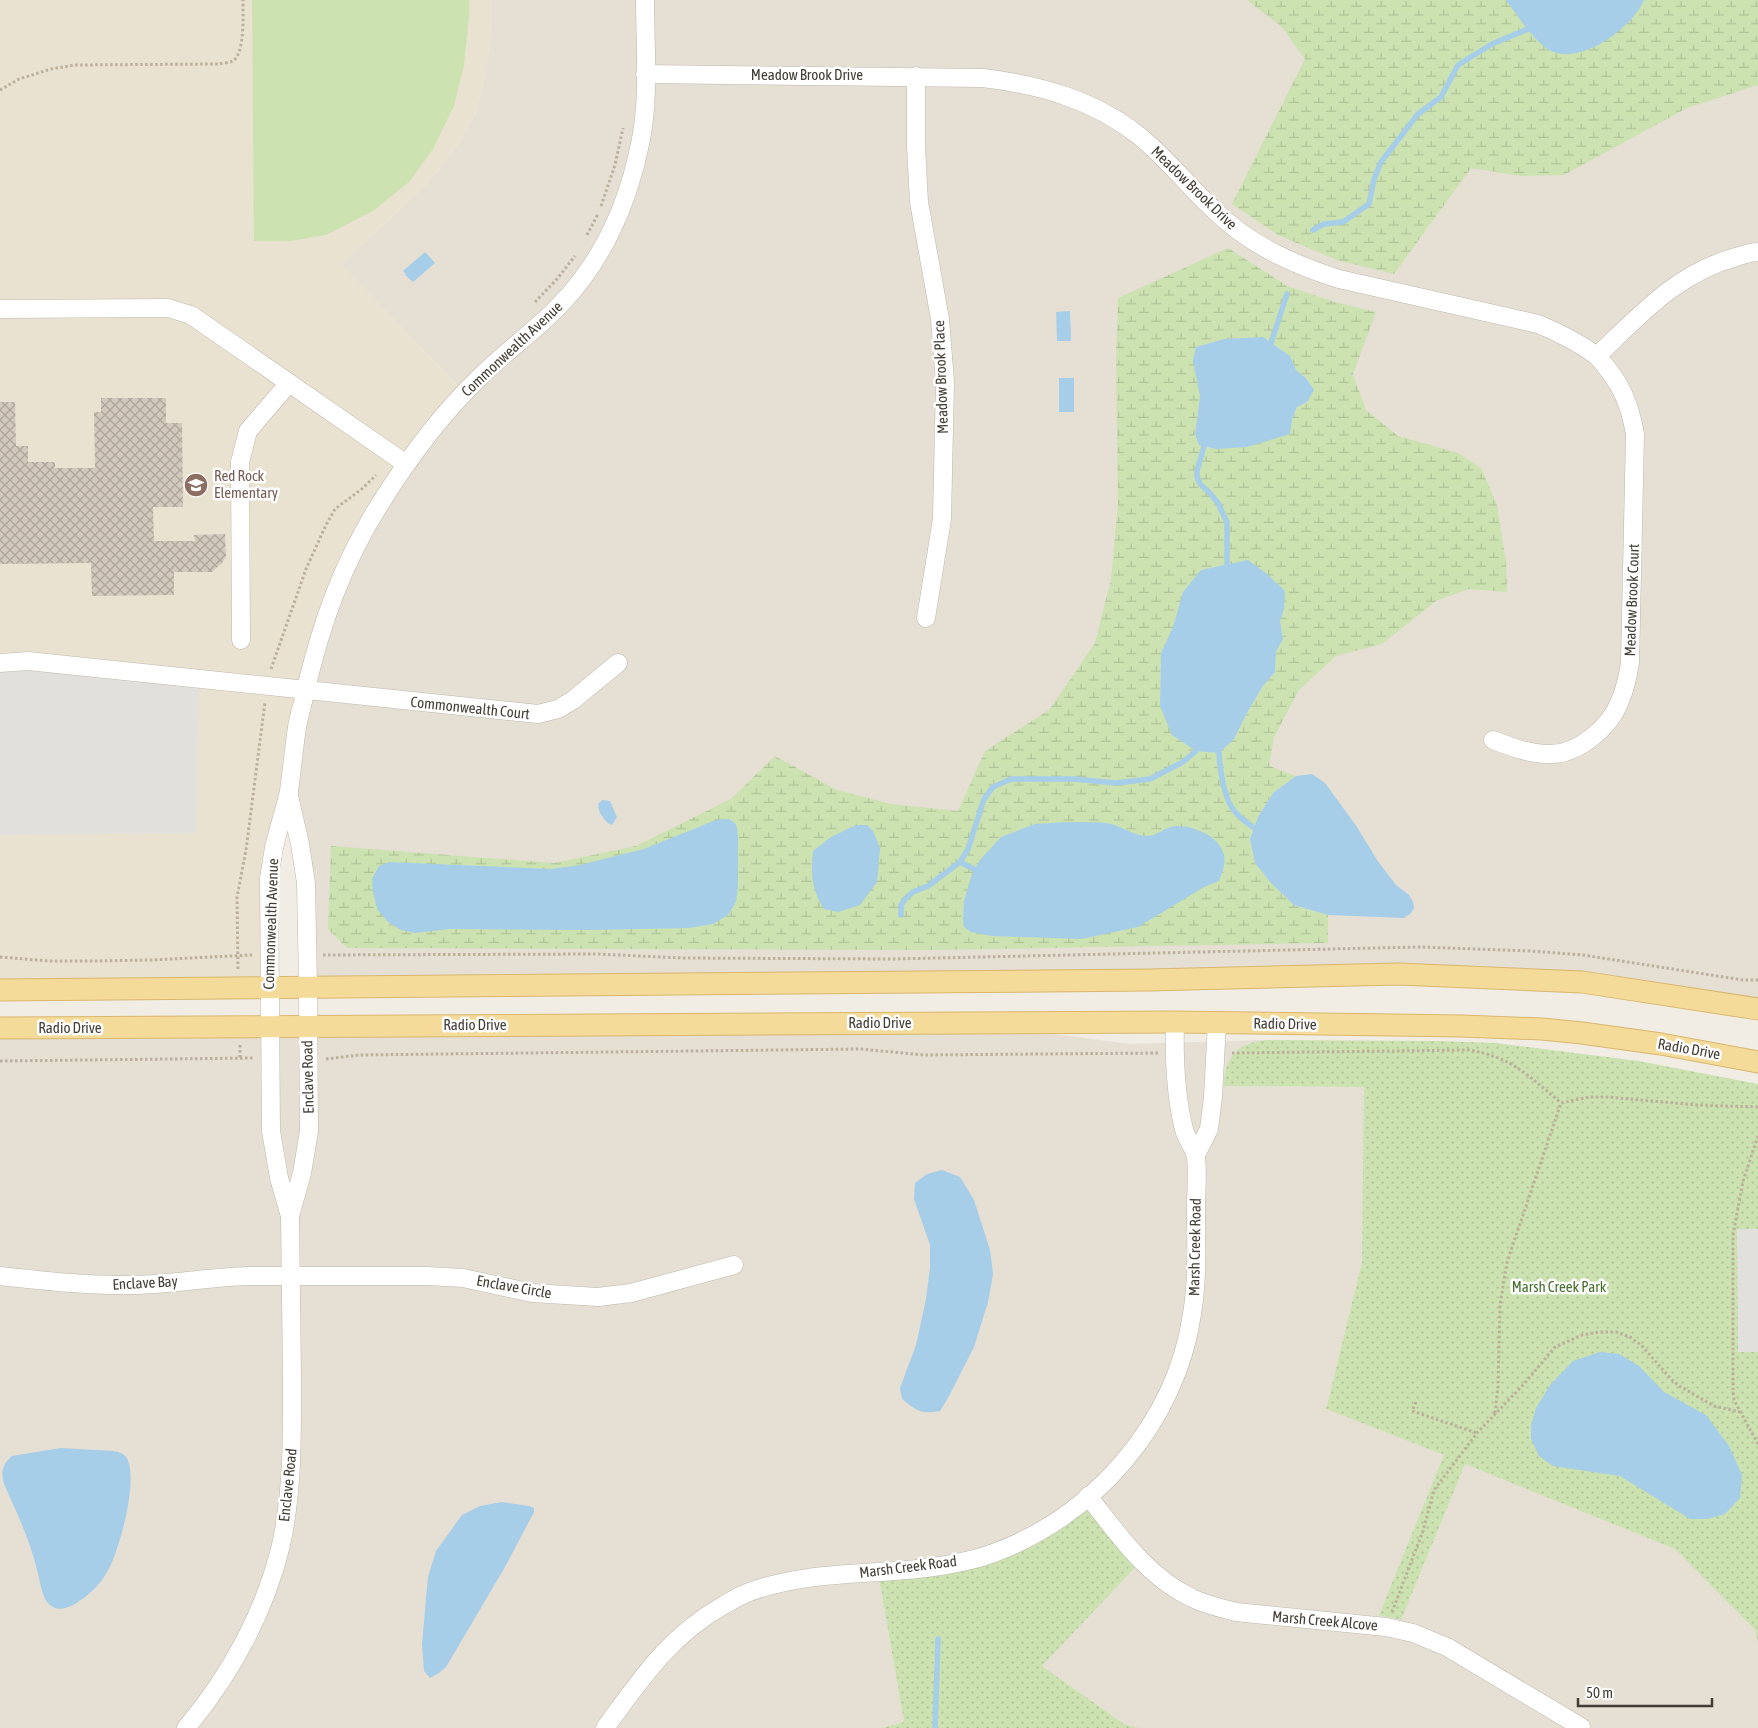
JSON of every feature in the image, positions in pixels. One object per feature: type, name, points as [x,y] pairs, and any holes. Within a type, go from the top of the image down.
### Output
[{"type":"main road","points":[[0,990],[1140,980],[1399,974],[1582,982],[1758,1009]]},
{"type":"main road","points":[[1734,1005],[1758,999]]},
{"type":"main road","name":"Radio Drive","points":[[0,1028],[1175,1022],[1462,1026],[1542,1029],[1652,1042],[1758,1062]]},
{"type":"street","name":"Commonwealth Avenue","points":[[270,1026],[269,878],[273,850],[288,794],[298,724],[323,624],[357,543],[406,464],[431,432],[480,377],[559,306],[578,284],[610,235],[632,178],[641,142],[645,112],[645,0]]},
{"type":"street","name":"Meadow Brook Drive","points":[[645,74],[983,78],[1018,82],[1053,91],[1084,102],[1138,135],[1232,227],[1279,257],[1339,279],[1538,324],[1580,343],[1597,356]]},
{"type":"street","name":"Meadow Brook Place","points":[[916,76],[916,147],[919,202],[940,319],[945,382],[942,519],[926,618]]},
{"type":"street","points":[[1597,356],[1655,300],[1684,279],[1718,262],[1758,252]]},
{"type":"street","points":[[0,309],[168,308],[191,315],[406,464]]},
{"type":"street","name":"Meadow Brook Court","points":[[1493,740],[1525,751],[1551,755],[1571,750],[1590,739],[1608,721],[1620,702],[1626,682],[1630,663],[1635,434],[1631,411],[1622,391],[1612,374],[1597,356]]},
{"type":"street","points":[[241,640],[240,462],[248,431],[289,383]]},
{"type":"street","name":"Commonwealth Court","points":[[0,663],[28,661],[538,714],[558,709],[573,700],[618,663]]},
{"type":"street","name":"Commonwealth Avenue","points":[[288,794],[300,844],[306,884],[307,1026]]},
{"type":"street","name":"Marsh Creek Road","points":[[1175,1022],[1174,1053],[1178,1100],[1184,1132],[1196,1155]]},
{"type":"street","name":"Marsh Creek Road","points":[[606,1728],[649,1668],[674,1641],[707,1615],[746,1593],[784,1581],[919,1569],[990,1555],[1026,1539],[1056,1521],[1088,1496],[1133,1451],[1153,1421],[1171,1388],[1185,1350],[1192,1315],[1197,1277],[1196,1155],[1209,1129],[1213,1097],[1217,1023]]},
{"type":"street","name":"Enclave Road","points":[[186,1728],[213,1694],[250,1629],[268,1587],[280,1545],[288,1501],[292,1457],[290,1216],[279,1178],[271,1131],[270,1026]]},
{"type":"street","name":"Enclave Road","points":[[290,1216],[302,1173],[309,1131],[307,1026]]},
{"type":"street","name":"Enclave Circle","points":[[291,1275],[463,1278],[532,1293],[598,1297],[630,1293],[734,1265]]},
{"type":"street","name":"Enclave Bay","points":[[0,1276],[101,1285],[136,1285],[222,1276],[291,1275]]},
{"type":"street","name":"Marsh Creek Alcove","points":[[1088,1496],[1123,1540],[1153,1572],[1190,1597],[1212,1606],[1236,1612],[1386,1626],[1413,1633],[1447,1647],[1581,1727]]},
{"type":"path","points":[[0,90],[19,79],[51,69],[75,65],[218,64],[232,61],[239,54],[241,43],[243,0]]},
{"type":"path","points":[[584,241],[601,207],[615,165],[625,119]]},
{"type":"path","points":[[533,304],[557,279],[580,249]]},
{"type":"path","points":[[272,665],[306,569],[326,525],[335,509],[363,488],[378,472]]},
{"type":"path","points":[[0,957],[49,961],[94,961],[238,955],[237,897],[246,850],[264,709]]},
{"type":"path","points":[[329,955],[596,954],[684,958],[893,959],[1420,948],[1531,951],[1583,955],[1743,980],[1758,980]]},
{"type":"path","points":[[328,1059],[359,1054],[852,1050],[922,1054],[1153,1054]]},
{"type":"path","points":[[1242,1052],[1469,1050],[1486,1053],[1506,1060],[1525,1072],[1561,1103]]},
{"type":"path","points":[[0,1061],[240,1058]]},
{"type":"path","points":[[1561,1103],[1607,1097],[1758,1108]]},
{"type":"path","points":[[1495,1414],[1498,1386],[1500,1305],[1507,1262],[1561,1103]]},
{"type":"path","points":[[1758,1136],[1743,1181],[1733,1235],[1734,1400],[1758,1444]]},
{"type":"path","points":[[1386,1626],[1423,1531],[1434,1490],[1477,1433],[1524,1384],[1555,1347],[1582,1335],[1616,1332],[1630,1337],[1641,1345],[1673,1381],[1681,1387],[1714,1406],[1740,1412]]},
{"type":"path","points":[[1416,1402],[1412,1411],[1477,1433]]},
{"type":"shaded area","name":"Red Rock Elementary","points":[[0,0],[492,0],[492,25],[485,76],[475,115],[457,146],[429,182],[341,265],[465,393],[431,432],[338,585],[273,850],[269,988],[0,990]]},
{"type":"shaded area","points":[[492,0],[1758,0],[1758,1009],[1582,982],[308,988],[288,793],[298,724],[357,543],[465,393],[341,265],[429,182],[457,146],[475,115],[485,76],[492,25]]},
{"type":"shaded area","points":[[0,656],[199,669],[196,833],[0,835]]},
{"type":"shaded area","points":[[971,1023],[1130,1044],[1267,1040],[1247,1044],[1233,1054],[1224,1086],[1365,1087],[1362,1262],[1326,1409],[1445,1455],[1379,1615],[1401,1620],[1465,1463],[1675,1549],[1755,1630],[1758,1643],[1758,1728],[1138,1728],[1124,1724],[1042,1666],[1141,1560],[1026,1539],[878,1572],[904,1722],[881,1728],[0,1728],[0,1028]]},
{"type":"shaded area","points":[[1737,1229],[1758,1229],[1758,1352],[1738,1352]]},
{"type":"green space","points":[[252,0],[469,0],[464,65],[454,106],[433,149],[409,182],[373,211],[326,235],[291,241],[254,241]]},
{"type":"green space","points":[[1247,0],[1758,0],[1758,85],[1687,108],[1564,175],[1522,176],[1471,168],[1394,274],[1337,260],[1278,235],[1232,204],[1305,59],[1282,27]]},
{"type":"green space","points":[[1228,248],[1287,286],[1335,302],[1376,312],[1353,374],[1366,410],[1398,436],[1458,453],[1481,468],[1497,505],[1506,562],[1507,592],[1468,589],[1436,601],[1382,644],[1336,656],[1299,690],[1274,737],[1269,766],[1296,776],[1273,793],[1258,817],[1250,839],[1255,863],[1271,883],[1294,905],[1328,915],[1328,943],[930,950],[347,948],[328,929],[331,846],[554,863],[636,846],[731,799],[775,756],[837,790],[891,804],[958,811],[985,751],[1049,710],[1095,643],[1111,580],[1118,502],[1116,359],[1118,298]],"holes":[[[1263,337],[1290,356],[1296,370],[1306,378],[1307,402],[1298,406],[1292,420],[1290,434],[1216,449],[1199,445],[1195,434],[1200,397],[1196,347],[1224,339]],[[1248,561],[1284,609],[1280,621],[1283,639],[1276,652],[1275,672],[1263,686],[1234,739],[1160,706],[1161,653],[1201,570]]]},
{"type":"green space","name":"Marsh Creek Park","points":[[1267,1040],[1496,1043],[1639,1061],[1758,1084],[1758,1643],[1755,1630],[1675,1549],[1465,1464],[1401,1620],[1379,1615],[1444,1455],[1326,1409],[1362,1262],[1364,1087],[1224,1086],[1227,1067],[1235,1053],[1248,1044]]},
{"type":"green space","points":[[1088,1496],[1142,1560],[1042,1666],[1124,1724],[1138,1728],[881,1728],[904,1722],[878,1572],[990,1555]]},
{"type":"water","points":[[1506,0],[1644,0],[1638,11],[1616,33],[1602,43],[1572,54],[1558,53],[1546,48],[1529,32]]},
{"type":"water","points":[[425,252],[435,263],[413,282],[403,271]]},
{"type":"water","points":[[1070,311],[1071,341],[1057,341],[1056,312]]},
{"type":"water","points":[[1263,337],[1290,356],[1296,370],[1306,378],[1314,390],[1307,402],[1297,407],[1292,420],[1290,434],[1247,447],[1216,449],[1199,445],[1195,434],[1200,397],[1193,360],[1196,347],[1224,339]]},
{"type":"water","points":[[1059,378],[1074,378],[1074,412],[1059,412]]},
{"type":"water","points":[[1248,560],[1285,591],[1284,609],[1280,621],[1283,639],[1276,652],[1275,672],[1263,686],[1234,739],[1219,753],[1196,751],[1172,735],[1160,706],[1161,653],[1173,627],[1183,592],[1201,570]]},
{"type":"water","points":[[1312,774],[1325,783],[1357,827],[1377,860],[1396,885],[1409,895],[1414,908],[1404,918],[1328,915],[1294,905],[1271,883],[1255,863],[1250,839],[1258,817],[1273,793],[1296,776]]},
{"type":"water","points":[[602,800],[610,801],[617,817],[612,825],[604,820],[599,810],[598,804]]},
{"type":"water","points":[[729,819],[735,823],[738,837],[738,886],[736,902],[728,915],[713,924],[689,928],[589,930],[449,929],[415,933],[401,930],[388,922],[377,909],[372,879],[379,866],[389,862],[551,869],[580,865],[644,849],[716,820]]},
{"type":"water","points":[[1069,822],[1111,824],[1143,836],[1151,836],[1175,826],[1190,827],[1211,837],[1221,848],[1224,855],[1224,865],[1219,881],[1204,887],[1138,927],[1081,939],[992,936],[971,932],[964,927],[964,901],[972,874],[980,860],[1001,837],[1035,824]]},
{"type":"water","points":[[856,825],[867,825],[873,831],[880,848],[877,882],[860,905],[838,912],[824,909],[814,888],[813,851],[831,837]]},
{"type":"water","points":[[942,1170],[960,1177],[974,1200],[990,1250],[993,1274],[988,1302],[974,1347],[940,1411],[923,1412],[915,1409],[902,1399],[900,1388],[916,1345],[926,1299],[930,1268],[930,1245],[914,1199],[915,1183],[927,1174]]},
{"type":"water","points":[[1600,1352],[1619,1354],[1639,1366],[1664,1392],[1706,1415],[1729,1446],[1742,1475],[1740,1498],[1725,1514],[1707,1519],[1690,1519],[1620,1476],[1553,1466],[1539,1456],[1531,1439],[1531,1426],[1536,1408],[1550,1385],[1573,1361]]},
{"type":"water","points":[[61,1448],[113,1451],[122,1454],[126,1457],[130,1467],[131,1480],[122,1532],[107,1572],[97,1586],[75,1604],[59,1609],[50,1605],[45,1598],[31,1548],[4,1484],[3,1472],[4,1465],[12,1456]]},
{"type":"water","points":[[502,1502],[529,1506],[534,1508],[534,1512],[505,1567],[446,1667],[430,1678],[424,1671],[422,1644],[428,1577],[436,1551],[462,1515],[480,1506]]},
{"type":"building","name":"Red Rock Elementary","points":[[101,398],[166,398],[166,423],[182,423],[183,507],[153,507],[154,541],[195,541],[194,535],[225,534],[226,556],[222,563],[212,572],[174,572],[174,595],[92,596],[91,563],[0,564],[0,402],[15,402],[16,446],[28,446],[28,462],[55,462],[55,468],[95,468],[94,412],[101,412]]},
{"type":"waterway","points":[[1313,230],[1324,224],[1343,222],[1369,204],[1374,179],[1381,162],[1418,114],[1441,97],[1458,65],[1492,44],[1528,29]]},
{"type":"waterway","points":[[1271,343],[1287,294]]},
{"type":"waterway","points":[[1204,446],[1197,477],[1200,484],[1218,503],[1227,522],[1227,564]]},
{"type":"waterway","points":[[901,915],[901,905],[906,898],[913,892],[928,886],[960,862],[968,849],[984,799],[993,787],[1011,779],[1074,779],[1116,783],[1150,779],[1183,762],[1196,751]]},
{"type":"waterway","points":[[1219,753],[1228,801],[1238,815],[1254,828]]},
{"type":"waterway","points":[[960,862],[974,869]]},
{"type":"waterway","points":[[935,1728],[938,1639]]},
{"type":"place","name":"Red Rock Elementary","points":[[196,485]]}]
